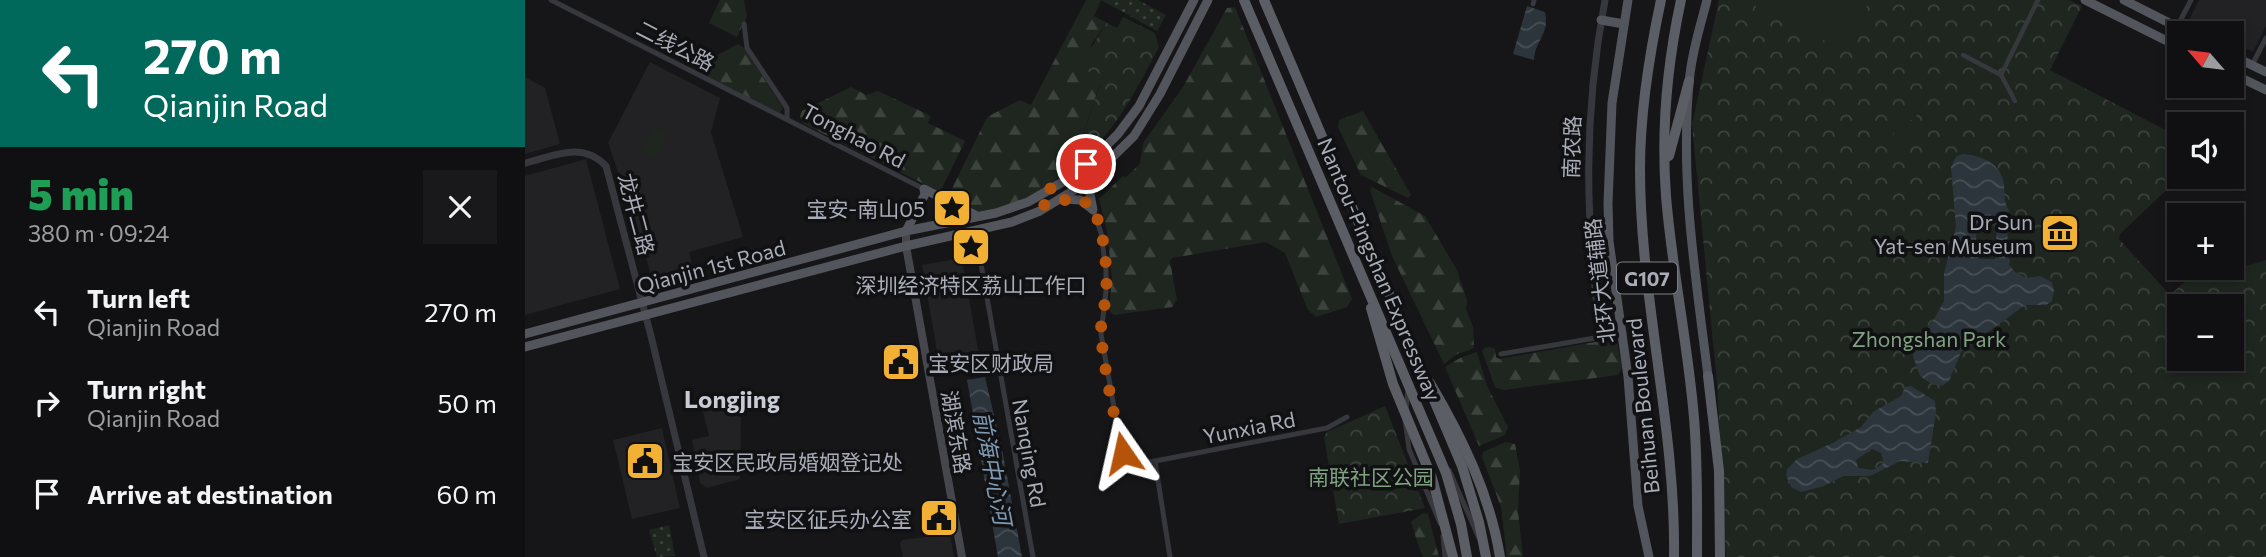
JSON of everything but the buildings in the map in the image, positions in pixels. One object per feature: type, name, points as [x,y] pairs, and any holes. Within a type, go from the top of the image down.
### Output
[{"type":"highway","name":"Nantou-Pingshan Expressway","points":[[1263,0],[1465,475],[1486,557]]},
{"type":"highway","name":"Beihuan Boulevard","points":[[1661,0],[1645,85],[1640,171],[1646,275],[1672,474],[1674,557]]},
{"type":"highway","name":"G107","points":[[1681,0],[1666,89],[1665,170],[1669,226],[1694,417],[1698,490],[1696,557]]},
{"type":"highway","name":"Nantou-Pingshan Expressway","points":[[1246,3],[1446,473],[1461,524],[1467,557]]},
{"type":"highway","points":[[1665,170],[1689,81]]},
{"type":"highway","points":[[1366,284],[1384,356],[1432,478],[1453,557]]},
{"type":"highway","points":[[1423,372],[1454,427],[1482,487],[1496,531],[1500,557]]},
{"type":"highway","points":[[1708,376],[1719,471],[1720,557]]},
{"type":"main road","name":"Qianjin 1st Road","points":[[525,334],[906,231],[980,216],[1026,203],[1086,164],[1118,134],[1139,106],[1194,0]]},
{"type":"main road","name":"Qianjin 1st Road","points":[[525,347],[1031,215],[1051,206],[1097,173],[1126,144],[1143,122],[1208,0]]},
{"type":"main road","name":"北环大道辅路","points":[[1628,0],[1612,103],[1609,241],[1623,333],[1638,506],[1649,557]]},
{"type":"main road","points":[[1707,0],[1689,81],[1685,155],[1687,200],[1708,376]]},
{"type":"main road","points":[[2085,0],[2167,41]]},
{"type":"main road","points":[[2124,0],[2167,22]]},
{"type":"main road","points":[[1601,20],[1623,24]]},
{"type":"main road","points":[[2244,61],[2266,72]]},
{"type":"main road","points":[[2244,79],[2266,90]]},
{"type":"main road","points":[[1093,210],[1090,194],[1097,173]]},
{"type":"main road","points":[[924,189],[971,215],[980,216]]},
{"type":"main road","points":[[906,231],[925,194],[924,189]]},
{"type":"main road","points":[[1044,193],[1041,202],[1051,206]]},
{"type":"main road","points":[[1062,199],[1080,200],[1093,210]]},
{"type":"main road","points":[[1026,203],[1033,205],[1034,212],[1031,215]]},
{"type":"main road","name":"湖滨东路","points":[[906,231],[906,246],[962,557]]},
{"type":"street","name":"二线公路","points":[[551,0],[787,119]]},
{"type":"street","name":"南农路","points":[[1601,337],[1591,256],[1587,175],[1589,116],[1605,0]]},
{"type":"street","points":[[2001,75],[2038,0]]},
{"type":"street","points":[[2180,21],[2191,0]]},
{"type":"street","points":[[1246,3],[1486,557]]},
{"type":"street","name":"Tonghao Rd","points":[[744,24],[747,48],[787,108],[787,119],[924,189]]},
{"type":"street","points":[[2252,65],[2266,38]]},
{"type":"street","points":[[1963,55],[2001,75],[2015,101]]},
{"type":"street","name":"龙井二路","points":[[525,163],[580,151],[598,158],[606,166],[704,557]]},
{"type":"street","points":[[1093,210],[1101,233],[1106,270],[1101,334],[1123,453],[1133,464],[1155,461],[1170,557]]},
{"type":"street","name":"Nanqing Rd","points":[[975,230],[1033,557]]},
{"type":"street","points":[[1501,354],[1623,333]]},
{"type":"street","points":[[1409,375],[1406,435],[1409,449],[1439,523],[1445,557]]},
{"type":"street","name":"Yunxia Rd","points":[[1155,461],[1327,428],[1347,417]]},
{"type":"shaded area","points":[[2199,0],[2266,0],[2266,26],[2253,52],[2244,48],[2244,21],[2189,20]]},
{"type":"shaded area","points":[[650,62],[720,98],[711,132],[743,237],[689,252],[695,276],[660,283],[652,278],[608,143]]},
{"type":"shaded area","points":[[525,77],[545,88],[560,144],[525,154]]},
{"type":"shaded area","points":[[586,159],[620,289],[525,315],[525,176]]},
{"type":"shaded area","points":[[962,258],[981,367],[941,374],[922,265]]},
{"type":"shaded area","points":[[720,394],[741,417],[740,479],[707,488],[700,483],[692,440],[709,436],[700,400]]},
{"type":"shaded area","points":[[662,428],[680,508],[632,519],[613,440]]},
{"type":"shaded area","points":[[950,534],[954,557],[903,557],[900,544],[902,540]]},
{"type":"green space","points":[[720,0],[744,0],[747,16],[737,37],[709,23]]},
{"type":"green space","points":[[1086,0],[1101,0],[1094,16],[1107,23],[1091,45],[1100,84],[1071,170],[1022,201],[980,213],[947,199],[987,117],[1020,100],[1031,105]]},
{"type":"green space","points":[[1101,0],[1138,0],[1166,15],[1157,31]]},
{"type":"green space","name":"Zhongshan Park","points":[[1719,0],[2069,0],[2082,6],[2050,70],[2167,131],[2167,189],[2120,234],[2119,239],[2169,294],[2167,371],[2244,371],[2244,294],[2171,294],[2187,280],[2244,280],[2244,267],[2266,260],[2266,557],[1726,557],[1717,384],[1692,124]]},
{"type":"green space","points":[[1753,0],[1869,0],[1855,40],[1840,48],[1757,9]]},
{"type":"green space","points":[[1235,7],[1352,299],[1347,307],[1316,317],[1308,310],[1285,253],[1266,242],[1172,258],[1170,261],[1177,300],[1172,307],[1114,315],[1109,311],[1112,278],[1107,231],[1099,199],[1140,164],[1143,143],[1183,87],[1227,8]]},
{"type":"green space","points":[[1123,17],[1155,33],[1159,47],[1111,129],[1071,170],[1100,85],[1085,67],[1084,59],[1107,23],[1117,28]]},
{"type":"green space","points":[[738,44],[744,48],[783,108],[780,113],[708,77],[707,73],[716,56]]},
{"type":"green space","points":[[1914,86],[1927,92],[1914,121],[1901,116]]},
{"type":"green space","points":[[851,87],[866,95],[878,91],[931,116],[928,123],[965,141],[940,192],[804,124],[800,117],[802,111]]},
{"type":"green space","points":[[1363,111],[1411,195],[1408,198],[1361,175],[1338,127],[1339,120]]},
{"type":"green space","points":[[1900,119],[1913,125],[1900,154],[1888,148]]},
{"type":"green space","points":[[654,126],[667,133],[654,159],[640,151]]},
{"type":"green space","points":[[1372,187],[1425,216],[1457,270],[1473,327],[1474,347],[1457,354],[1444,364],[1392,256],[1370,190]]},
{"type":"green space","points":[[1612,339],[1617,342],[1622,368],[1618,375],[1504,390],[1495,387],[1482,351],[1490,347],[1495,349],[1499,359]]},
{"type":"green space","points":[[1477,352],[1487,386],[1508,427],[1505,435],[1479,446],[1445,367]]},
{"type":"green space","name":"南联社区公园","points":[[1385,406],[1425,508],[1339,524],[1324,437],[1327,432]]},
{"type":"green space","points":[[1506,442],[1515,444],[1520,470],[1518,511],[1523,557],[1507,557],[1501,507],[1482,457],[1483,452]]},
{"type":"green space","points":[[1423,513],[1428,514],[1439,557],[1423,557],[1421,553],[1411,522]]},
{"type":"green space","points":[[669,525],[675,556],[657,557],[649,530]]},
{"type":"water","points":[[1527,6],[1545,12],[1546,26],[1534,60],[1513,54]]},
{"type":"water","points":[[1962,154],[1976,156],[1999,171],[2009,210],[2009,265],[2026,278],[2040,276],[2052,282],[2054,290],[2052,301],[2046,305],[2025,305],[1961,352],[1949,381],[1942,386],[1930,383],[1920,376],[1913,356],[1916,342],[1933,321],[1944,301],[1944,273],[1956,227],[1951,167],[1956,157]],"holes":[[[1992,224],[1997,229],[1995,259],[1980,259],[1975,253],[1977,225]]]},
{"type":"water","name":"前海中心河","points":[[985,377],[1002,449],[1022,557],[998,557],[967,380]]},
{"type":"water","points":[[1911,386],[1935,401],[1936,413],[1928,463],[1900,461],[1870,476],[1843,476],[1824,486],[1801,492],[1791,487],[1786,475],[1787,469],[1797,459],[1861,427],[1873,412],[1901,396],[1905,387]],"holes":[[[1872,449],[1881,453],[1884,463],[1873,470],[1858,468],[1856,460]]]},
{"type":"place","name":"宝安-南山05","points":[[952,208]]},
{"type":"place","name":"Dr Sun Yat-sen Museum","points":[[2060,233]]},
{"type":"place","name":"深圳经济特区荔山工作口","points":[[971,247]]},
{"type":"place","name":"宝安区财政局","points":[[901,362]]},
{"type":"place","name":"宝安区民政局婚姻登记处","points":[[645,461]]},
{"type":"place","name":"宝安区征兵办公室","points":[[939,518]]},
{"type":"district","name":"Longjing","points":[[732,398]]},
{"type":"route","points":[[1086,164],[1044,193],[1041,202],[1049,206],[1067,198],[1080,200],[1091,206],[1101,233],[1106,291],[1101,334],[1123,453]]}]
